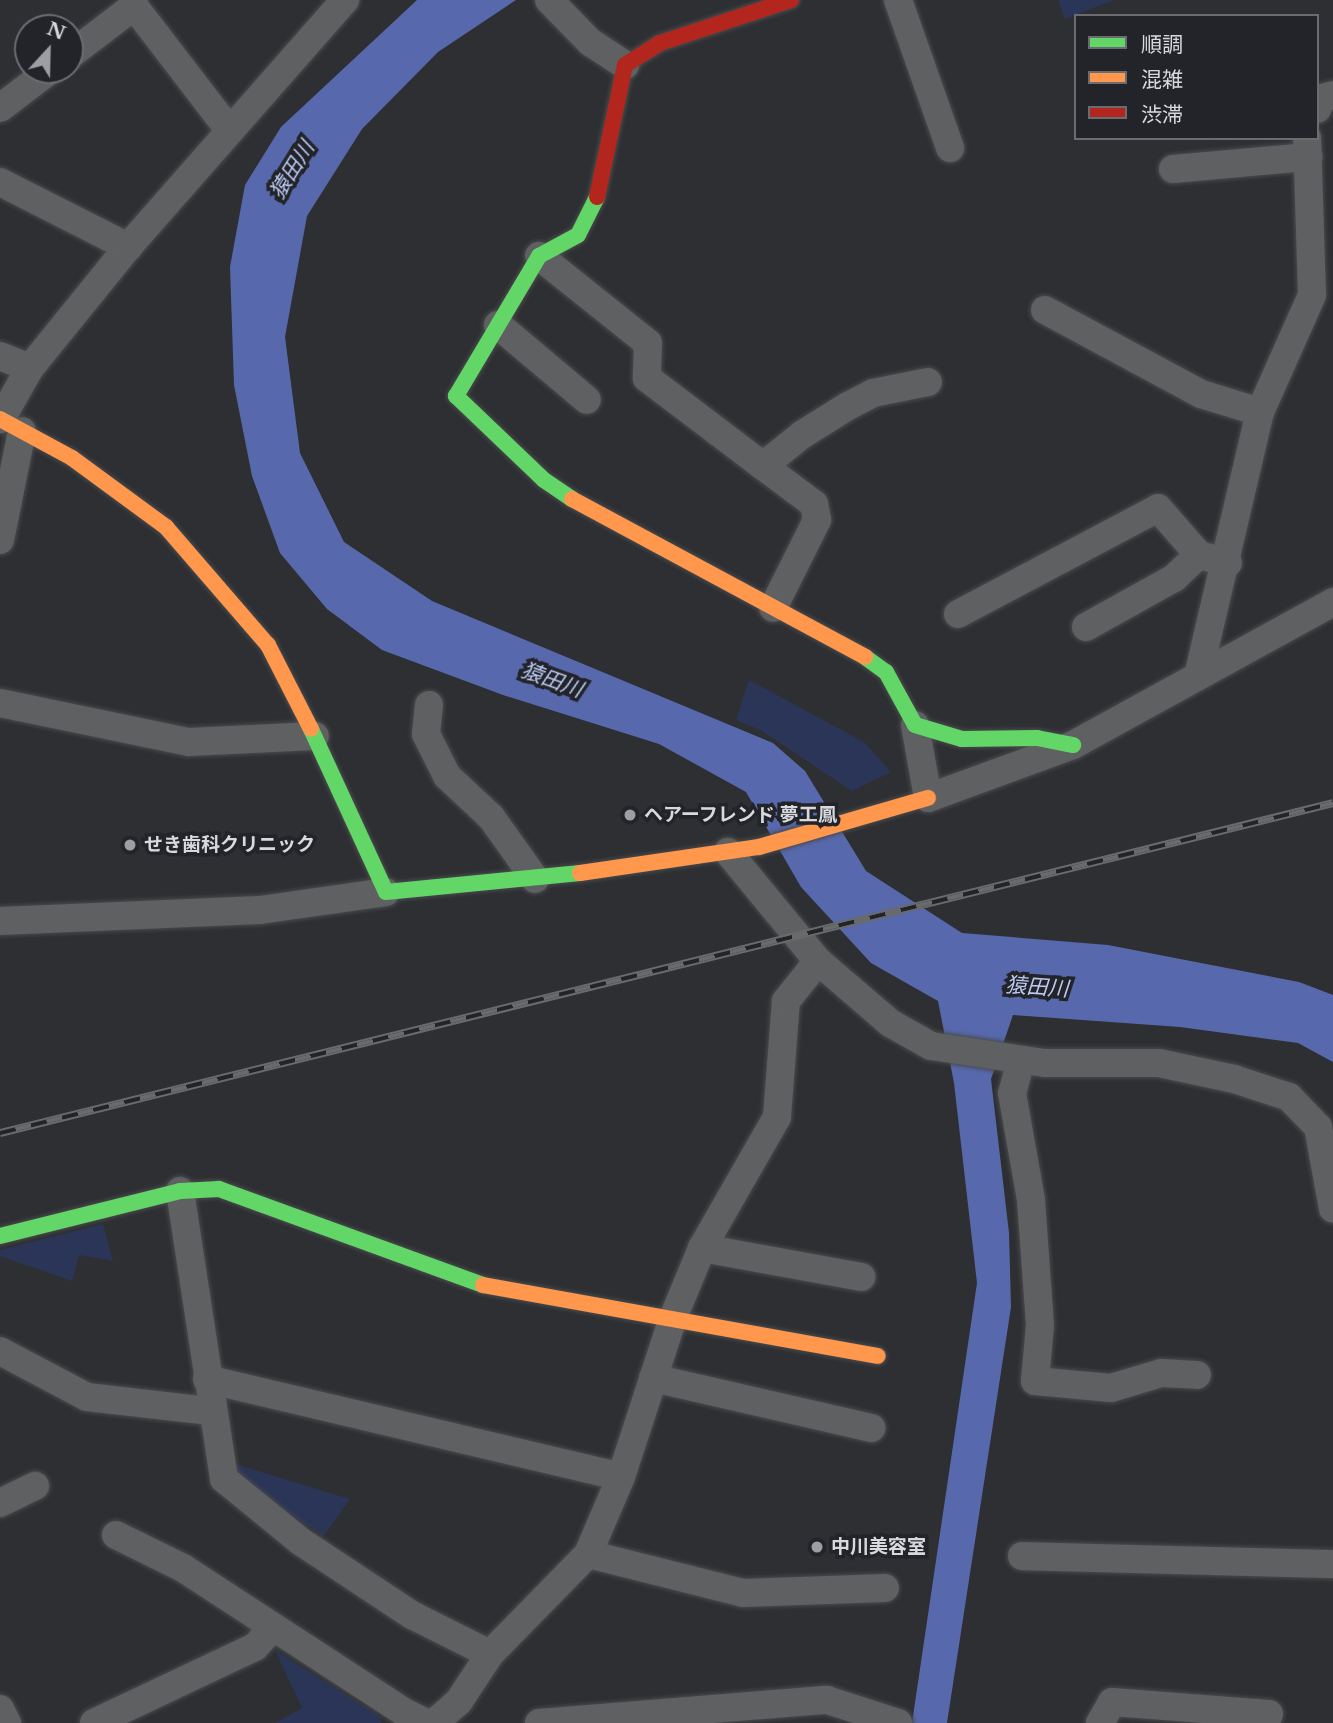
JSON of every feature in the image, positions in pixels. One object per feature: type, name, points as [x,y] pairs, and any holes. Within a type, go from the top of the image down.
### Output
[{"type":"street","points":[[0,540],[8,423],[30,368],[128,247],[345,0]]},
{"type":"street","points":[[791,0],[660,43],[625,65],[596,202],[578,235],[539,256],[456,396],[544,480],[868,658],[886,672],[915,725],[928,798]]},
{"type":"street","points":[[898,0],[950,148]]},
{"type":"street","points":[[553,5],[590,42],[625,65]]},
{"type":"street","points":[[84,44],[134,6],[229,130]]},
{"type":"street","points":[[0,107],[31,84]]},
{"type":"street","points":[[1319,105],[1322,98],[1333,95]]},
{"type":"street","points":[[1173,169],[1307,148],[1312,295],[1260,412],[1228,563],[1198,676]]},
{"type":"street","points":[[0,182],[128,247]]},
{"type":"street","points":[[539,256],[648,342],[648,379],[814,504],[817,520],[773,608]]},
{"type":"street","points":[[1045,310],[1201,394],[1260,412]]},
{"type":"street","points":[[498,325],[587,400]]},
{"type":"street","points":[[0,355],[30,368]]},
{"type":"street","points":[[763,466],[803,433],[848,405],[873,393],[928,382]]},
{"type":"street","points":[[8,423],[72,458],[166,527],[268,645],[315,736],[387,892]]},
{"type":"street","points":[[958,614],[1158,508],[1199,555],[1228,563]]},
{"type":"street","points":[[1086,627],[1174,578],[1199,555]]},
{"type":"street","points":[[0,920],[260,910],[387,892],[535,880],[759,846],[872,818],[1073,745],[1333,602]]},
{"type":"street","points":[[0,703],[189,742],[315,736]]},
{"type":"street","points":[[429,705],[426,734],[447,776],[491,817],[535,880]]},
{"type":"street","points":[[915,725],[962,739],[1037,738],[1073,745]]},
{"type":"street","points":[[728,852],[818,961],[890,1023],[931,1046],[1015,1060],[1159,1063],[1234,1079],[1289,1097],[1318,1127],[1333,1209]]},
{"type":"street","points":[[434,1723],[459,1701],[490,1654],[587,1554],[621,1477],[673,1318],[702,1248],[776,1117],[786,1001],[818,961]]},
{"type":"street","points":[[1015,1060],[1012,1093],[1031,1200],[1040,1325],[1035,1381],[1111,1388],[1161,1373],[1197,1375]]},
{"type":"street","points":[[0,1236],[180,1191],[219,1189],[498,1290],[673,1318],[878,1356]]},
{"type":"street","points":[[180,1191],[211,1410],[224,1479],[300,1541],[412,1615],[490,1654]]},
{"type":"street","points":[[702,1248],[861,1277]]},
{"type":"street","points":[[0,1351],[88,1397],[211,1410]]},
{"type":"street","points":[[653,1378],[871,1428]]},
{"type":"street","points":[[207,1379],[621,1477]]},
{"type":"street","points":[[0,1503],[35,1486]]},
{"type":"street","points":[[116,1535],[183,1568],[402,1711],[427,1723]]},
{"type":"street","points":[[587,1554],[743,1593],[885,1588]]},
{"type":"street","points":[[1021,1556],[1333,1564]]},
{"type":"street","points":[[94,1723],[255,1647],[273,1627]]},
{"type":"street","points":[[539,1723],[827,1700],[890,1719]]},
{"type":"street","points":[[1100,1723],[1112,1702],[1269,1714],[1265,1723]]},
{"type":"street","points":[[0,1709],[7,1723]]},
{"type":"shaded area","points":[[1058,0],[1114,0],[1074,14],[1065,19]]},
{"type":"shaded area","points":[[749,680],[864,742],[891,772],[852,791],[762,731],[736,720]]},
{"type":"shaded area","points":[[103,1224],[113,1261],[79,1255],[72,1281],[0,1256],[0,1250]]},
{"type":"shaded area","points":[[232,1463],[350,1499],[324,1536],[238,1480]]},
{"type":"shaded area","points":[[275,1650],[381,1717],[381,1723],[275,1723],[302,1708]]},
{"type":"water","name":"猿田川","points":[[417,0],[516,0],[438,52],[362,129],[307,216],[285,337],[300,453],[344,542],[432,601],[773,743],[805,771],[866,871],[962,933],[1108,945],[1299,982],[1333,995],[1333,1062],[1298,1043],[1180,1027],[1013,1015],[991,1079],[1009,1233],[1011,1307],[947,1723],[912,1723],[977,1283],[954,1083],[938,1001],[871,963],[801,887],[746,792],[659,744],[503,695],[382,650],[327,609],[280,553],[252,476],[234,385],[230,267],[245,185],[281,127]]},
{"type":"railway","points":[[0,1133],[1333,803]]},
{"type":"traffic: fast","points":[[572,499],[544,480],[456,396],[539,256],[578,235],[597,197]]},
{"type":"traffic: fast","points":[[865,657],[886,672],[915,725],[962,739],[1037,738],[1073,745]]},
{"type":"traffic: fast","points":[[311,729],[386,892],[580,873]]},
{"type":"traffic: fast","points":[[0,1236],[180,1191],[219,1189],[483,1285]]},
{"type":"traffic: slow","points":[[0,419],[72,458],[166,527],[268,645],[311,729]]},
{"type":"traffic: slow","points":[[572,499],[865,657]]},
{"type":"traffic: slow","points":[[580,873],[759,847],[928,798]]},
{"type":"traffic: slow","points":[[483,1285],[878,1356]]},
{"type":"traffic: jam","points":[[597,197],[625,65],[660,43],[791,0]]},
{"type":"place","name":"ヘアーフレンド 夢工鳳","points":[[630,815]]},
{"type":"place","name":"せき歯科クリニック","points":[[130,845]]},
{"type":"place","name":"中川美容室","points":[[817,1547]]}]
